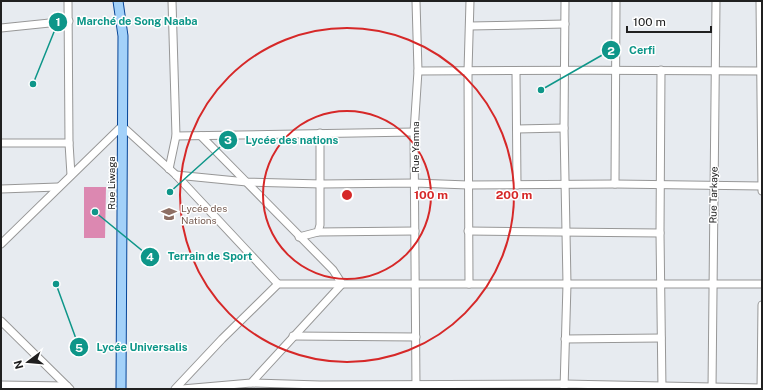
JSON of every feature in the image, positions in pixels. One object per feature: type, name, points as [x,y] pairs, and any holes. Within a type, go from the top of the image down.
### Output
[{"type":"main road","name":"Rue Liwaga","points":[[118,1],[123,36],[121,389]]},
{"type":"street","points":[[68,1],[69,143],[71,175]]},
{"type":"street","points":[[169,170],[176,136],[172,1]]},
{"type":"street","name":"Rue Yamna","points":[[416,1],[418,71],[414,132],[416,232],[416,387]]},
{"type":"street","points":[[469,284],[468,70],[470,1]]},
{"type":"street","points":[[564,387],[567,284],[564,128],[566,69],[565,1]]},
{"type":"street","points":[[615,184],[616,1]]},
{"type":"street","name":"Rue Tarkaye","points":[[712,388],[716,1]]},
{"type":"street","points":[[760,1],[762,36],[762,191]]},
{"type":"street","points":[[1,28],[69,21]]},
{"type":"street","points":[[470,26],[566,24]]},
{"type":"street","points":[[418,71],[468,70],[516,72],[566,69],[761,71]]},
{"type":"street","points":[[661,70],[660,233],[662,388]]},
{"type":"street","points":[[516,72],[517,185]]},
{"type":"street","points":[[1,244],[122,126],[176,175],[278,284]]},
{"type":"street","points":[[517,129],[564,128]]},
{"type":"street","points":[[176,136],[414,132]]},
{"type":"street","points":[[318,232],[322,219],[320,133]]},
{"type":"street","points":[[201,136],[333,270],[342,284]]},
{"type":"street","points":[[1,143],[69,143]]},
{"type":"street","points":[[176,175],[247,182],[322,184],[661,184],[762,186]]},
{"type":"street","points":[[1,190],[58,188]]},
{"type":"street","points":[[468,230],[660,233]]},
{"type":"street","points":[[299,236],[318,232],[416,232]]},
{"type":"street","points":[[175,389],[222,339],[278,284],[762,284]]},
{"type":"street","points":[[251,383],[342,284]]},
{"type":"street","points":[[182,389],[251,383],[320,387],[467,386],[762,388],[762,305]]},
{"type":"street","points":[[1,322],[68,388]]},
{"type":"street","points":[[293,336],[416,337]]},
{"type":"street","points":[[565,339],[661,338]]},
{"type":"street","points":[[1,385],[68,388]]},
{"type":"shaded area","points":[[84,187],[106,187],[105,238],[84,238]]},
{"type":"place","name":"Marché de Song Naaba","points":[[33,84]]},
{"type":"place","name":"Cerfi","points":[[541,90]]},
{"type":"place","name":"Lycée des nations","points":[[170,192]]},
{"type":"place","name":"Terrain de Sport","points":[[95,212]]},
{"type":"place","name":"Lycée des Nations","points":[[169,214]]},
{"type":"place","name":"Lycée Universalis","points":[[56,284]]}]
